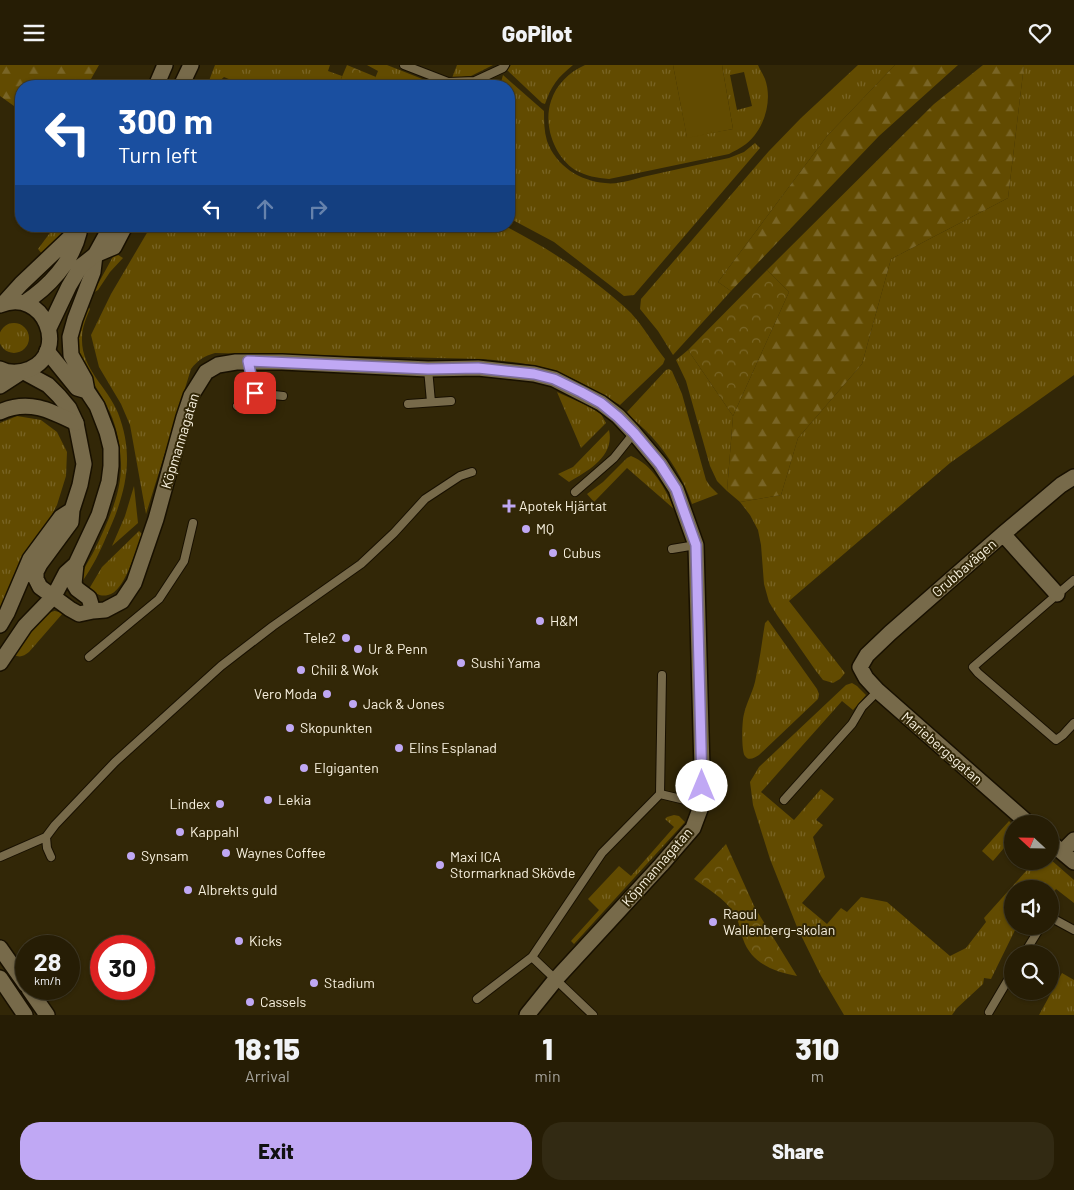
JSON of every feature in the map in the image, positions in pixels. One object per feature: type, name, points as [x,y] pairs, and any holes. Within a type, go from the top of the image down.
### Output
[{"type":"street","points":[[159,80],[165,65]]},
{"type":"street","points":[[184,80],[191,65]]},
{"type":"street","points":[[1,304],[76,232]]},
{"type":"street","points":[[24,303],[36,296],[55,277],[77,243],[80,232]]},
{"type":"street","points":[[0,369],[6,372],[22,372],[48,385],[69,408],[76,423],[84,464],[72,510],[71,522],[40,564],[36,572],[36,579],[40,587],[70,609],[79,614],[92,611],[90,599],[77,589],[74,584],[76,564],[99,515],[109,482],[111,466],[110,449],[107,432],[97,406],[87,391],[85,380],[71,355],[70,337],[93,272],[95,255],[108,232]]},
{"type":"street","points":[[49,328],[81,266],[95,255],[114,247],[122,232]]},
{"type":"street","points":[[0,386],[34,367],[42,360],[47,351],[50,336],[44,317],[35,309],[24,303],[1,304]]},
{"type":"street","points":[[47,351],[77,388],[87,391]]},
{"type":"street","name":"Köpmannagatan","points":[[92,611],[105,610],[122,601],[134,583],[156,519],[191,396],[206,372],[218,365],[236,361],[248,361],[428,369],[478,368],[534,374],[554,379],[601,403],[618,417],[660,464],[676,489],[696,545],[702,804],[693,828],[556,979],[527,1015]]},
{"type":"street","points":[[0,413],[23,406],[55,413],[76,423]]},
{"type":"street","name":"Grubbavägen","points":[[860,667],[871,651],[1003,534],[1061,485],[1074,477]]},
{"type":"street","points":[[0,625],[30,559],[60,517],[72,510]]},
{"type":"street","points":[[1003,534],[1057,594]]},
{"type":"street","points":[[0,663],[25,626],[54,596],[66,573],[76,564]]},
{"type":"street","name":"Mariebergsgatan","points":[[860,667],[878,691],[1019,815]]},
{"type":"street","points":[[1062,852],[1074,839]]},
{"type":"street","points":[[1059,850],[1074,862]]},
{"type":"street","points":[[0,948],[15,969]]},
{"type":"street","points":[[0,978],[25,1015]]},
{"type":"street","points":[[36,1000],[47,1015]]},
{"type":"lane","points":[[404,65],[443,80]]},
{"type":"lane","points":[[477,80],[503,68],[505,65]]},
{"type":"lane","points":[[248,361],[255,393]]},
{"type":"lane","points":[[428,369],[431,402]]},
{"type":"lane","points":[[238,406],[255,393],[283,396]]},
{"type":"lane","points":[[408,404],[450,401]]},
{"type":"lane","points":[[576,492],[614,458],[634,433]]},
{"type":"lane","points":[[0,857],[46,837],[55,825],[116,762],[221,667],[273,626],[361,564],[394,533],[425,499],[460,476],[472,472]]},
{"type":"lane","points":[[89,657],[158,599],[184,561],[193,523]]},
{"type":"lane","points":[[672,549],[696,545]]},
{"type":"lane","points":[[1074,580],[974,667],[978,673],[1056,741],[1074,723]]},
{"type":"lane","points":[[477,999],[532,957],[602,853],[660,794],[662,675]]},
{"type":"lane","points":[[784,800],[852,724],[862,707],[878,691]]},
{"type":"lane","points":[[660,794],[702,804]]},
{"type":"lane","points":[[46,837],[51,857]]},
{"type":"lane","points":[[1059,922],[1074,930]]},
{"type":"lane","points":[[532,957],[593,1015]]},
{"type":"lane","points":[[989,1013],[1004,987]]},
{"type":"green space","points":[[0,65],[99,65],[90,80],[15,80],[15,107],[0,96]]},
{"type":"green space","points":[[215,65],[330,65],[328,71],[342,76],[340,80],[231,80],[224,77],[221,80],[209,80]]},
{"type":"green space","points":[[347,65],[376,77],[375,80],[341,80]]},
{"type":"green space","points":[[367,65],[387,65],[425,80],[374,80],[378,71]]},
{"type":"green space","points":[[457,65],[493,65],[471,76],[452,78]]},
{"type":"green space","points":[[511,65],[573,65],[556,82],[545,104],[507,70]]},
{"type":"green space","points":[[585,65],[673,65],[687,137],[733,129],[722,65],[758,65],[767,88],[768,96],[765,115],[758,131],[752,138],[729,154],[609,179],[583,174],[575,170],[561,157],[552,139],[548,120],[553,95],[564,80]],"holes":[[[744,72],[752,106],[737,110],[730,75]]]},
{"type":"green space","points":[[673,65],[722,65],[733,129],[687,138]]},
{"type":"green space","points":[[858,65],[895,65],[827,136],[718,282],[731,291],[673,355],[658,331],[640,309],[641,299],[769,151]]},
{"type":"green space","points":[[895,65],[958,65],[879,136],[731,291],[718,282],[827,136]]},
{"type":"green space","points":[[983,65],[1024,65],[1008,198],[891,259],[862,364],[798,438],[781,495],[740,502],[727,491],[733,416],[789,292],[767,270],[934,104]]},
{"type":"green space","points":[[1024,65],[1074,65],[1074,375],[950,463],[789,601],[845,673],[833,683],[823,680],[769,602],[764,584],[758,530],[740,502],[781,495],[798,438],[862,364],[891,259],[1008,198]]},
{"type":"green space","points":[[503,75],[509,80],[502,80]]},
{"type":"green space","points":[[515,86],[544,111],[547,141],[556,158],[570,171],[596,182],[621,182],[729,158],[744,152],[755,143],[760,148],[634,295],[624,296],[554,242],[515,221]]},
{"type":"green space","points":[[51,232],[66,232],[43,255],[38,249]]},
{"type":"green space","points":[[147,232],[515,232],[567,262],[613,297],[636,318],[665,359],[663,364],[620,405],[559,372],[516,363],[483,359],[215,353],[196,363],[191,369],[146,514],[130,425],[121,404],[99,367],[91,335],[111,294]]},
{"type":"green space","points":[[115,253],[123,258],[110,272],[98,290],[93,293]]},
{"type":"green space","points":[[767,270],[789,292],[733,416],[688,350]]},
{"type":"green space","points":[[88,306],[90,309],[82,334],[83,349],[90,368],[118,413],[123,429],[127,460],[123,490],[114,520],[99,553],[82,582],[84,570],[113,508],[121,474],[115,425],[104,400],[83,367],[80,358],[80,332]]},
{"type":"green space","points":[[14,323],[20,324],[28,332],[28,344],[20,352],[14,353],[8,352],[0,344],[-1,338],[0,332],[8,324]]},
{"type":"green space","points":[[688,350],[733,416],[727,491],[717,481],[710,466],[686,381],[676,360]]},
{"type":"green space","points":[[669,369],[672,371],[682,394],[706,480],[718,494],[692,504],[680,477],[664,452],[627,412]]},
{"type":"green space","points":[[557,392],[601,414],[606,423],[581,448]]},
{"type":"green space","points":[[17,416],[41,420],[57,432],[67,452],[66,476],[57,505],[0,612],[0,423]]},
{"type":"green space","points":[[609,430],[608,448],[592,468],[569,482],[558,474],[573,467]]},
{"type":"green space","points":[[631,456],[652,471],[667,493],[674,509],[627,468],[594,502],[587,494]]},
{"type":"green space","points":[[134,486],[138,523],[112,546],[125,516]]},
{"type":"green space","points":[[139,531],[142,534],[129,569],[120,586],[108,595],[98,594],[89,589],[102,567]]},
{"type":"green space","points":[[55,611],[63,613],[29,652],[22,656],[14,655],[36,622],[48,613]]},
{"type":"green space","points":[[768,620],[819,694],[818,699],[759,755],[748,759],[743,748],[743,717],[755,682],[765,623]]},
{"type":"green space","points":[[852,683],[866,695],[853,710],[842,701],[761,792],[794,820],[821,789],[834,799],[816,820],[823,825],[813,837],[825,877],[802,903],[827,924],[841,908],[847,912],[861,897],[887,902],[950,956],[966,948],[986,922],[984,918],[1004,896],[1004,935],[1013,935],[1008,945],[1004,945],[1004,952],[991,979],[984,978],[983,984],[952,1015],[844,1015],[821,976],[797,927],[770,859],[753,805],[750,782],[759,767],[846,685]]},
{"type":"green space","points":[[674,815],[679,816],[685,822],[574,944],[571,941],[599,910],[588,899],[619,866],[631,876],[674,827],[665,819]]},
{"type":"green space","points":[[1004,827],[1004,848],[993,861],[982,851]]},
{"type":"green space","points":[[726,844],[755,908],[797,976],[772,969],[758,960],[747,947],[734,913],[716,894],[694,879]]},
{"type":"green space","points":[[1059,867],[1074,880],[1074,903],[1059,891],[1059,880],[1018,880],[1027,870],[1059,870]]},
{"type":"green space","points":[[1062,973],[1074,980],[1074,1015],[1039,1015],[1047,1000],[1059,1000],[1059,978]]},
{"type":"place","name":"Apotek Hjärtat","points":[[509,506]]},
{"type":"place","name":"MQ","points":[[526,529]]},
{"type":"place","name":"Cubus","points":[[553,553]]},
{"type":"place","name":"H&M","points":[[540,621]]},
{"type":"place","name":"Tele2","points":[[346,638]]},
{"type":"place","name":"Ur & Penn","points":[[358,649]]},
{"type":"place","name":"Sushi Yama","points":[[461,663]]},
{"type":"place","name":"Chili & Wok","points":[[301,670]]},
{"type":"place","name":"Vero Moda","points":[[327,694]]},
{"type":"place","name":"Jack & Jones","points":[[353,704]]},
{"type":"place","name":"Skopunkten","points":[[290,728]]},
{"type":"place","name":"Elins Esplanad","points":[[399,748]]},
{"type":"place","name":"Elgiganten","points":[[304,768]]},
{"type":"place","name":"Lekia","points":[[268,800]]},
{"type":"place","name":"Lindex","points":[[220,804]]},
{"type":"place","name":"Kappahl","points":[[180,832]]},
{"type":"place","name":"Waynes Coffee","points":[[226,853]]},
{"type":"place","name":"Synsam","points":[[131,856]]},
{"type":"place","name":"Maxi ICA Stormarknad Skövde","points":[[440,865]]},
{"type":"place","name":"Albrekts guld","points":[[188,890]]},
{"type":"place","name":"Raoul Wallenberg-skolan","points":[[713,922]]},
{"type":"place","name":"Kicks","points":[[239,941]]},
{"type":"place","name":"Stadium","points":[[314,983]]},
{"type":"place","name":"Cassels","points":[[250,1002]]},
{"type":"route","points":[[255,393],[248,361],[428,369],[478,368],[534,374],[554,379],[601,403],[618,417],[660,464],[676,489],[696,545],[702,786]]}]
